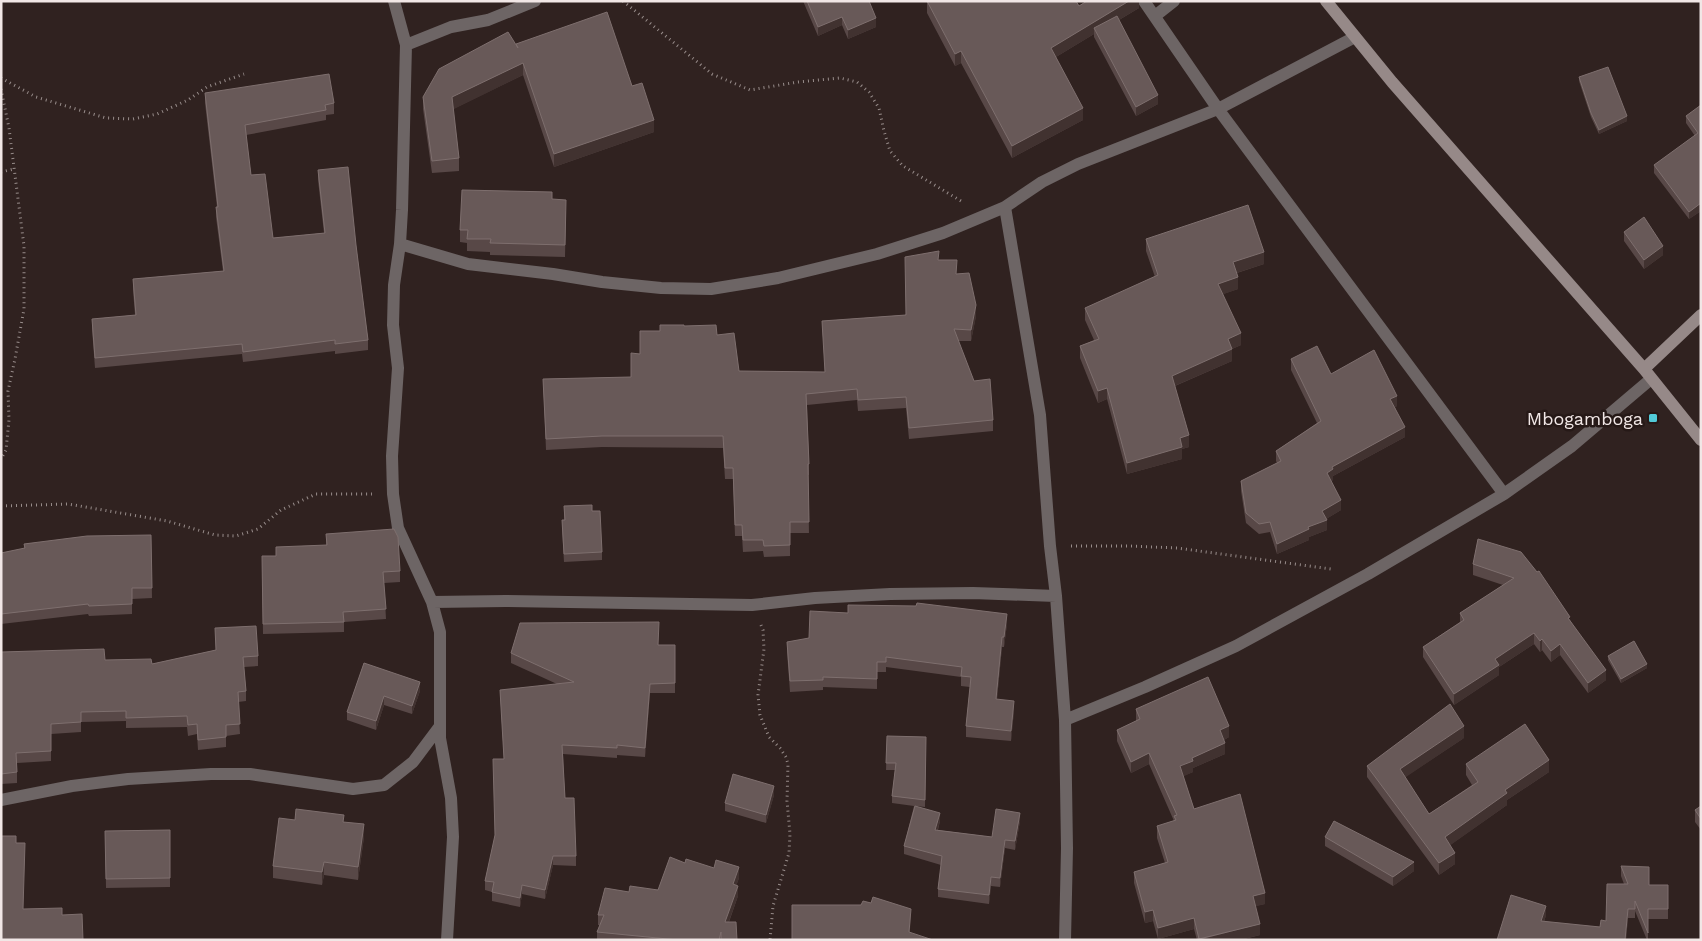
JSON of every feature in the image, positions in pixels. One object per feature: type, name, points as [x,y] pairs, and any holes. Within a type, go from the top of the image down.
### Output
[{"type":"main road","points":[[1326,1],[1392,82],[1648,374],[1701,440]]},
{"type":"main road","points":[[1648,374],[1701,315]]},
{"type":"street","points":[[394,1],[406,45],[402,210],[400,244],[394,285],[393,325],[398,368],[392,456],[393,494],[398,528],[432,602],[440,632],[440,738],[451,798],[453,837],[447,940]]},
{"type":"street","points":[[406,45],[451,27],[488,20],[535,1]]},
{"type":"street","points":[[1144,1],[1218,109],[1504,494]]},
{"type":"street","points":[[1155,16],[1174,1]]},
{"type":"street","points":[[400,244],[468,264],[644,287],[711,289],[778,278],[877,254],[943,233],[1005,207],[1042,182],[1078,164],[1218,109],[1354,37]]},
{"type":"street","points":[[1005,207],[1040,415],[1050,546],[1056,596],[1065,720],[1068,848],[1064,940]]},
{"type":"street","points":[[1065,720],[1236,646],[1368,574],[1504,494],[1572,446],[1648,374]]},
{"type":"street","points":[[432,602],[752,604],[890,594],[973,593],[1056,596]]},
{"type":"street","points":[[1,800],[72,786],[128,779],[210,774],[250,774],[353,789],[384,785],[414,762],[440,726]]},
{"type":"path","points":[[624,1],[712,74],[750,90],[798,82],[840,78],[857,82],[869,92],[880,108],[890,150],[902,166],[985,215]]},
{"type":"path","points":[[1,78],[44,100],[106,118],[133,119],[157,114],[188,100],[206,87],[244,74]]},
{"type":"path","points":[[1,89],[9,128],[24,246],[24,309],[8,391],[9,420],[6,450],[1,459]]},
{"type":"path","points":[[1,172],[14,169]]},
{"type":"path","points":[[1,506],[68,504],[167,521],[215,535],[236,536],[258,529],[281,510],[316,494],[393,494]]},
{"type":"path","points":[[1050,546],[1177,548],[1368,574]]},
{"type":"path","points":[[752,604],[763,630],[764,640],[758,695],[760,715],[769,737],[780,748],[788,764],[787,801],[790,843],[775,897],[770,940]]},
{"type":"building","points":[[807,1],[869,1],[876,18],[848,30],[842,17],[818,27]]},
{"type":"building","points":[[927,1],[1076,1],[1079,6],[1087,1],[1129,1],[1051,48],[1083,108],[1012,146],[961,51],[955,54]]},
{"type":"building","points":[[607,12],[632,86],[642,83],[654,120],[554,154],[523,63],[452,97],[459,158],[432,161],[423,97],[439,69],[508,32],[518,48],[516,44]]},
{"type":"building","points":[[1117,16],[1158,95],[1136,107],[1094,28]]},
{"type":"building","points":[[1608,67],[1627,116],[1599,130],[1579,77]]},
{"type":"building","points":[[329,74],[334,103],[325,105],[326,110],[245,125],[251,175],[265,174],[273,238],[325,233],[318,170],[348,167],[368,340],[335,344],[335,340],[243,352],[242,344],[95,358],[92,319],[136,315],[133,279],[224,271],[205,93]]},
{"type":"building","points":[[1701,105],[1701,203],[1689,212],[1654,165],[1698,133],[1686,116]]},
{"type":"building","points":[[462,190],[552,192],[552,199],[566,200],[565,245],[490,243],[491,239],[467,239],[468,230],[460,230]]},
{"type":"building","points":[[1248,205],[1264,252],[1233,262],[1238,277],[1218,284],[1241,333],[1228,339],[1232,349],[1172,376],[1189,435],[1180,438],[1182,447],[1127,463],[1107,388],[1098,391],[1080,346],[1099,339],[1085,308],[1158,275],[1146,239]]},
{"type":"building","points":[[1644,217],[1663,246],[1644,260],[1624,232]]},
{"type":"building","points":[[939,251],[938,260],[957,260],[956,274],[969,273],[976,305],[971,330],[954,329],[974,381],[990,379],[993,420],[909,428],[906,397],[858,400],[857,389],[806,394],[809,522],[790,522],[790,545],[764,546],[763,540],[743,540],[742,525],[735,525],[733,468],[725,468],[723,436],[602,436],[546,439],[543,379],[631,377],[631,353],[640,354],[640,331],[660,331],[660,325],[716,325],[717,335],[734,333],[739,371],[825,372],[822,321],[906,315],[905,257]]},
{"type":"building","points":[[1317,346],[1331,374],[1374,350],[1397,396],[1390,399],[1405,427],[1332,467],[1333,469],[1327,473],[1341,500],[1322,511],[1327,520],[1308,527],[1309,529],[1277,544],[1270,522],[1259,524],[1246,513],[1241,481],[1281,461],[1276,451],[1321,421],[1291,359]]},
{"type":"building","points":[[592,505],[592,511],[600,511],[602,552],[564,554],[562,520],[565,520],[564,506]]},
{"type":"building","points":[[394,529],[398,537],[400,571],[383,572],[386,609],[343,612],[344,622],[263,624],[262,556],[276,556],[276,547],[327,545],[326,534]]},
{"type":"building","points":[[151,535],[152,588],[132,588],[132,604],[89,606],[88,604],[1,614],[1,553],[25,548],[24,544],[87,536]]},
{"type":"building","points":[[1478,539],[1521,552],[1537,572],[1539,571],[1570,617],[1568,618],[1606,670],[1588,683],[1560,644],[1551,651],[1542,639],[1540,641],[1534,633],[1495,659],[1499,665],[1454,694],[1423,647],[1464,620],[1460,613],[1514,578],[1473,564]]},
{"type":"building","points":[[917,603],[1007,614],[1004,637],[1002,637],[996,699],[1014,701],[1011,731],[966,726],[971,677],[961,676],[962,667],[886,657],[886,662],[877,662],[877,679],[823,677],[823,680],[790,681],[787,642],[809,638],[810,611],[848,613],[848,605],[916,606]]},
{"type":"building","points":[[659,622],[658,645],[675,645],[675,683],[650,684],[645,748],[617,745],[617,748],[562,745],[565,798],[574,798],[576,856],[553,856],[545,890],[522,885],[520,898],[492,892],[494,882],[485,881],[495,835],[493,759],[504,759],[500,690],[574,682],[511,653],[520,623]]},
{"type":"building","points":[[256,626],[258,656],[243,657],[246,691],[238,692],[240,724],[226,725],[226,737],[198,740],[197,724],[188,725],[187,716],[126,718],[126,711],[81,712],[81,722],[51,724],[51,751],[16,753],[17,772],[1,774],[1,652],[104,649],[105,660],[151,659],[152,664],[216,650],[215,628]]},
{"type":"building","points":[[1634,641],[1647,664],[1621,679],[1608,656]]},
{"type":"building","points":[[364,663],[420,682],[412,706],[384,696],[376,721],[347,712]]},
{"type":"building","points":[[1208,677],[1229,726],[1220,730],[1225,743],[1192,758],[1193,761],[1180,766],[1194,809],[1240,794],[1265,893],[1253,896],[1260,924],[1199,939],[1194,918],[1158,928],[1153,910],[1145,912],[1134,872],[1168,862],[1157,826],[1176,820],[1174,816],[1177,815],[1149,753],[1131,762],[1117,730],[1140,719],[1136,709]]},
{"type":"building","points":[[1450,704],[1464,726],[1400,769],[1429,814],[1478,782],[1466,764],[1525,724],[1549,760],[1505,790],[1507,793],[1445,837],[1455,853],[1439,863],[1367,766]]},
{"type":"building","points":[[887,736],[926,737],[925,800],[892,796],[896,763],[886,763]]},
{"type":"building","points":[[733,774],[774,786],[766,815],[725,803]]},
{"type":"building","points":[[915,806],[940,813],[935,830],[992,837],[996,809],[1020,813],[1015,841],[1005,840],[1000,878],[991,877],[989,895],[938,889],[942,856],[904,846]]},
{"type":"building","points":[[1701,806],[1701,819],[1695,810]]},
{"type":"building","points":[[296,809],[344,815],[343,822],[364,824],[358,867],[324,862],[322,872],[273,866],[279,818],[295,820]]},
{"type":"building","points":[[1334,821],[1414,862],[1393,877],[1325,837]]},
{"type":"building","points":[[170,830],[170,878],[106,879],[105,831]]},
{"type":"building","points":[[1,836],[16,836],[16,843],[25,843],[23,909],[62,908],[62,915],[82,914],[83,940],[1,940]]},
{"type":"building","points":[[670,857],[685,863],[686,859],[714,868],[716,860],[739,867],[733,884],[738,886],[725,922],[736,922],[737,940],[721,940],[721,932],[719,940],[678,940],[597,932],[604,915],[598,915],[605,888],[629,892],[630,886],[658,890]]},
{"type":"building","points":[[1621,866],[1649,867],[1649,885],[1668,885],[1668,909],[1648,909],[1648,933],[1635,901],[1635,909],[1628,909],[1625,940],[1497,940],[1511,895],[1546,906],[1541,921],[1600,927],[1601,920],[1606,921],[1607,884],[1628,884]]},
{"type":"building","points":[[873,897],[911,909],[909,932],[933,940],[792,940],[792,905],[861,905],[863,901],[871,903]]},
{"type":"place","name":"Mbogamboga","points":[[1653,418]]}]
